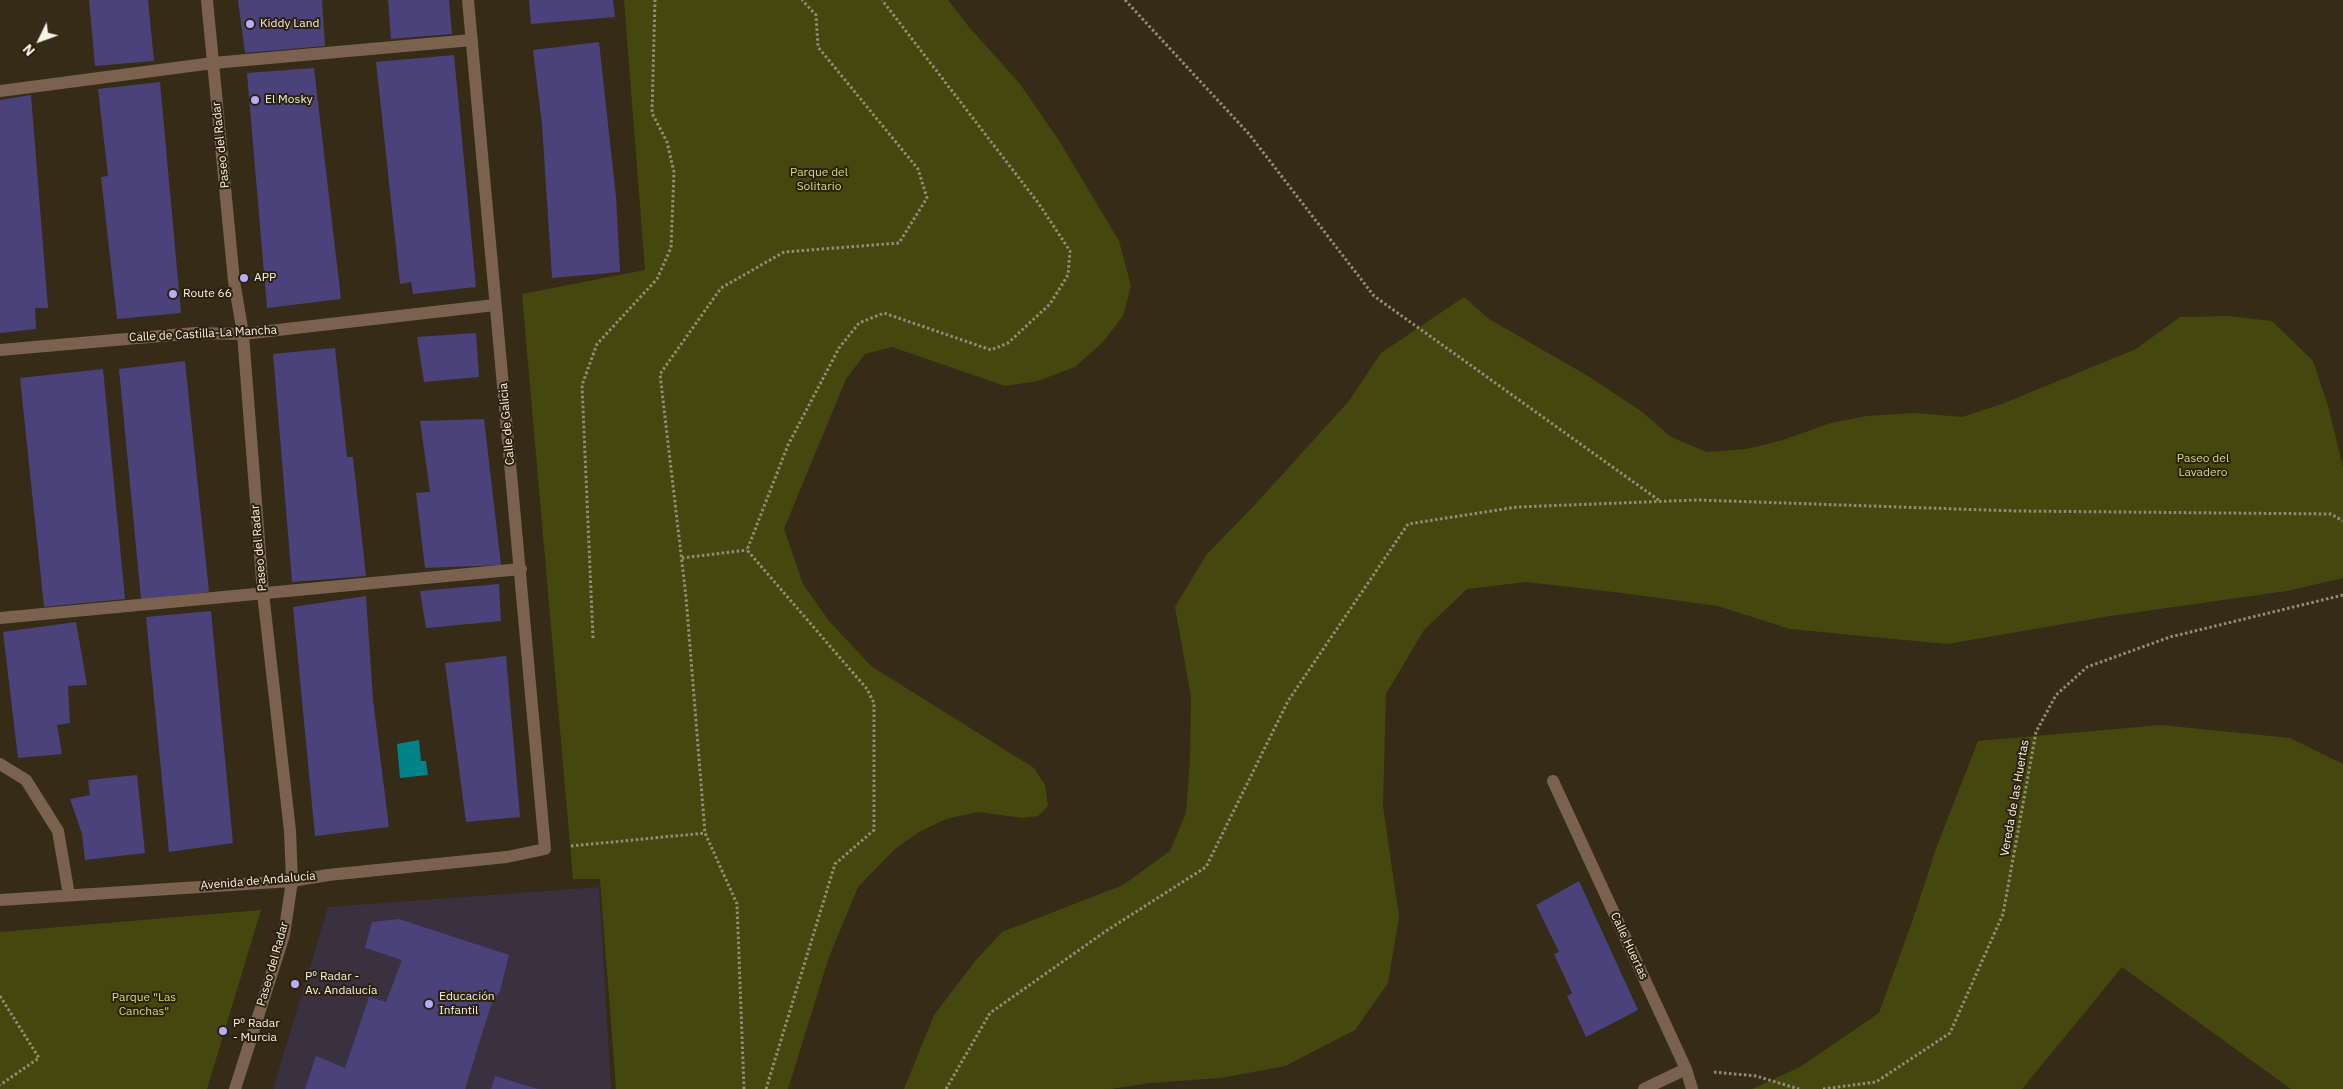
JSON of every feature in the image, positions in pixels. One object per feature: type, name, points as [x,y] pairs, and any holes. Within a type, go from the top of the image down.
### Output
[{"type":"street","name":"Paseo del Radar","points":[[207,0],[234,281],[243,334],[263,592],[290,831],[292,881],[284,935],[235,1089]]},
{"type":"street","name":"Calle de Galicia","points":[[468,0],[545,849]]},
{"type":"street","points":[[0,91],[213,64],[472,40]]},
{"type":"street","name":"Calle de Castilla-La Mancha","points":[[0,350],[195,333],[243,334],[496,305]]},
{"type":"street","points":[[0,618],[521,569]]},
{"type":"street","points":[[0,764],[26,780],[58,831],[70,895]]},
{"type":"street","name":"Calle Huertas","points":[[1553,781],[1686,1068],[1692,1089]]},
{"type":"street","name":"Avenida de Andalucía","points":[[0,900],[292,881],[328,875],[507,857],[545,849]]},
{"type":"street","points":[[1644,1089],[1686,1068]]},
{"type":"path","points":[[593,638],[582,385],[597,344],[657,279],[671,248],[674,172],[667,142],[652,113],[655,0]]},
{"type":"path","points":[[744,1089],[737,904],[705,833],[682,558],[660,374],[721,288],[784,252],[899,243],[927,198],[918,169],[818,47],[816,15],[802,0]]},
{"type":"path","points":[[747,550],[788,445],[838,348],[859,322],[884,313],[991,350],[1008,344],[1050,304],[1068,275],[1070,251],[1039,204],[882,0]]},
{"type":"path","points":[[1126,0],[1249,134],[1374,296],[1660,501]]},
{"type":"path","points":[[946,1089],[990,1013],[1106,931],[1206,867],[1288,701],[1408,524],[1518,507],[1698,500],[2015,511],[2331,514],[2343,521]]},
{"type":"path","points":[[682,558],[747,550]]},
{"type":"path","points":[[747,550],[867,689],[874,703],[874,830],[835,864],[766,1089]]},
{"type":"path","name":"Vereda de las Huertas","points":[[1823,1089],[1876,1082],[1950,1033],[2003,914],[2036,732],[2056,695],[2087,667],[2170,638],[2343,596]]},
{"type":"path","points":[[545,849],[705,833]]},
{"type":"path","points":[[0,996],[39,1058],[1,1087]]},
{"type":"path","points":[[1686,1068],[1756,1076],[1798,1089]]},
{"type":"shaded area","points":[[599,887],[611,1089],[273,1089],[328,907]]},
{"type":"green space","name":"Parque del Solitario","points":[[624,0],[948,0],[969,27],[1020,84],[1060,142],[1119,241],[1131,286],[1123,316],[1103,342],[1075,367],[1038,381],[1005,386],[892,347],[865,354],[846,379],[784,529],[803,584],[829,621],[871,666],[1034,768],[1045,785],[1048,806],[1038,816],[1023,818],[978,812],[946,819],[919,832],[895,849],[858,887],[829,957],[788,1089],[616,1089],[600,879],[573,879],[522,294],[645,270]]},
{"type":"green space","name":"Paseo del Lavadero","points":[[1464,297],[1489,319],[1588,376],[1641,411],[1671,437],[1707,452],[1747,449],[1783,440],[1831,423],[1867,416],[1916,413],[1962,417],[2002,404],[2136,349],[2180,317],[2228,316],[2272,321],[2313,361],[2328,406],[2343,467],[2343,578],[2287,591],[2110,616],[1947,644],[1790,629],[1718,606],[1526,582],[1467,589],[1424,630],[1386,694],[1383,806],[1399,917],[1388,983],[1355,1030],[1285,1066],[1221,1078],[1150,1083],[1110,1089],[904,1089],[934,1015],[976,960],[1002,932],[1123,885],[1170,851],[1186,813],[1190,759],[1191,697],[1175,607],[1207,554],[1251,509],[1349,401],[1381,353]]},
{"type":"green space","points":[[2161,725],[2290,738],[2343,764],[2343,1089],[2291,1089],[2122,967],[2022,1089],[1752,1089],[1800,1067],[1879,1013],[1937,846],[1978,741]]},
{"type":"green space","name":"Parque \"Las Canchas\"","points":[[261,910],[207,1089],[0,1089],[0,932]]},
{"type":"water","points":[[419,740],[421,761],[426,761],[428,775],[400,778],[397,744]]},
{"type":"building","points":[[89,0],[148,0],[154,61],[95,66]]},
{"type":"building","points":[[238,0],[322,0],[325,46],[245,53]]},
{"type":"building","points":[[388,0],[449,0],[452,34],[391,39]]},
{"type":"building","points":[[529,0],[613,0],[615,17],[531,24]]},
{"type":"building","points":[[599,42],[616,197],[620,272],[552,278],[542,124],[533,50]]},
{"type":"building","points":[[454,55],[476,287],[413,294],[411,282],[400,284],[376,62]]},
{"type":"building","points":[[314,68],[341,299],[267,308],[247,73]]},
{"type":"building","points":[[160,82],[181,313],[117,319],[101,177],[108,176],[98,89]]},
{"type":"building","points":[[31,95],[48,308],[35,308],[36,329],[0,333],[0,100]]},
{"type":"building","points":[[476,333],[479,377],[424,382],[417,337]]},
{"type":"building","points":[[335,348],[347,457],[353,457],[366,576],[292,582],[273,354]]},
{"type":"building","points":[[185,361],[209,592],[141,599],[119,369]]},
{"type":"building","points":[[103,369],[125,599],[44,607],[20,378]]},
{"type":"building","points":[[484,419],[501,565],[425,568],[416,493],[430,492],[420,421]]},
{"type":"building","points":[[499,584],[501,621],[426,628],[420,591]]},
{"type":"building","points":[[366,596],[373,700],[389,827],[315,836],[293,607]]},
{"type":"building","points":[[211,611],[233,843],[169,852],[146,617]]},
{"type":"building","points":[[76,622],[87,685],[68,686],[70,723],[57,725],[62,754],[18,758],[3,632]]},
{"type":"building","points":[[506,656],[520,817],[466,822],[445,663]]},
{"type":"building","points":[[137,775],[145,853],[85,860],[82,834],[70,799],[90,795],[88,780]]},
{"type":"building","points":[[1579,881],[1638,1010],[1586,1037],[1567,996],[1572,993],[1554,954],[1559,952],[1536,905]]},
{"type":"building","name":"Educación Infantil","points":[[399,919],[509,955],[500,991],[491,1005],[465,1089],[305,1089],[316,1056],[345,1068],[369,997],[386,1002],[402,960],[365,948],[372,922]]},
{"type":"building","points":[[495,1076],[538,1089],[491,1089]]},
{"type":"place","name":"Kiddy Land","points":[[250,24]]},
{"type":"place","name":"El Mosky","points":[[255,100]]},
{"type":"place","name":"APP","points":[[244,278]]},
{"type":"place","name":"Route 66","points":[[173,294]]},
{"type":"place","name":"Pº Radar - Av. Andalucía","points":[[295,984]]},
{"type":"place","name":"Educación Infantil","points":[[429,1004]]},
{"type":"place","name":"Pº Radar - Murcia","points":[[223,1031]]}]
